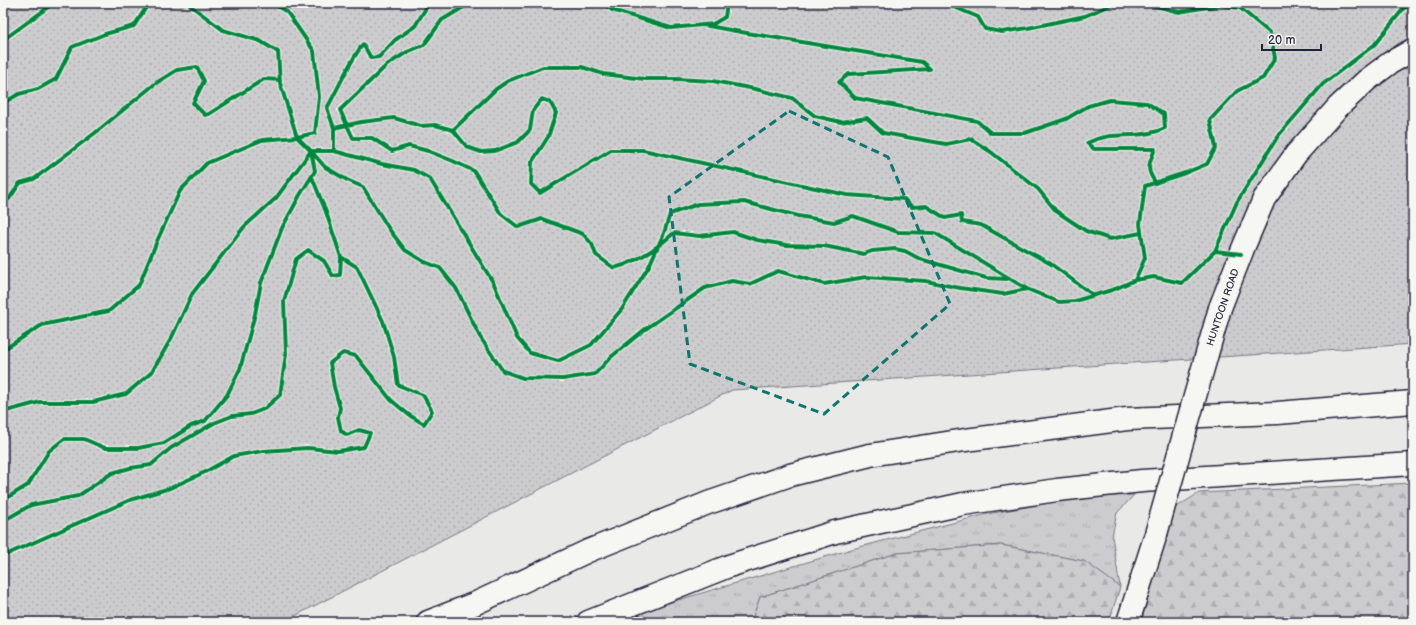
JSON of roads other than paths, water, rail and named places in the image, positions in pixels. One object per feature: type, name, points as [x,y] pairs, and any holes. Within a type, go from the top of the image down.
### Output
[{"type":"main road","name":"HUNTOON ROAD","points":[[1128,622],[1156,534],[1220,308],[1264,199],[1296,154],[1338,107],[1367,80],[1390,63],[1413,50]]},
{"type":"main road","points":[[428,622],[474,604],[588,551],[708,503],[790,475],[870,455],[965,440],[1127,419],[1277,413],[1413,402]]},
{"type":"main road","points":[[588,622],[729,566],[835,532],[962,504],[1057,490],[1142,481],[1275,474],[1413,464]]}]
